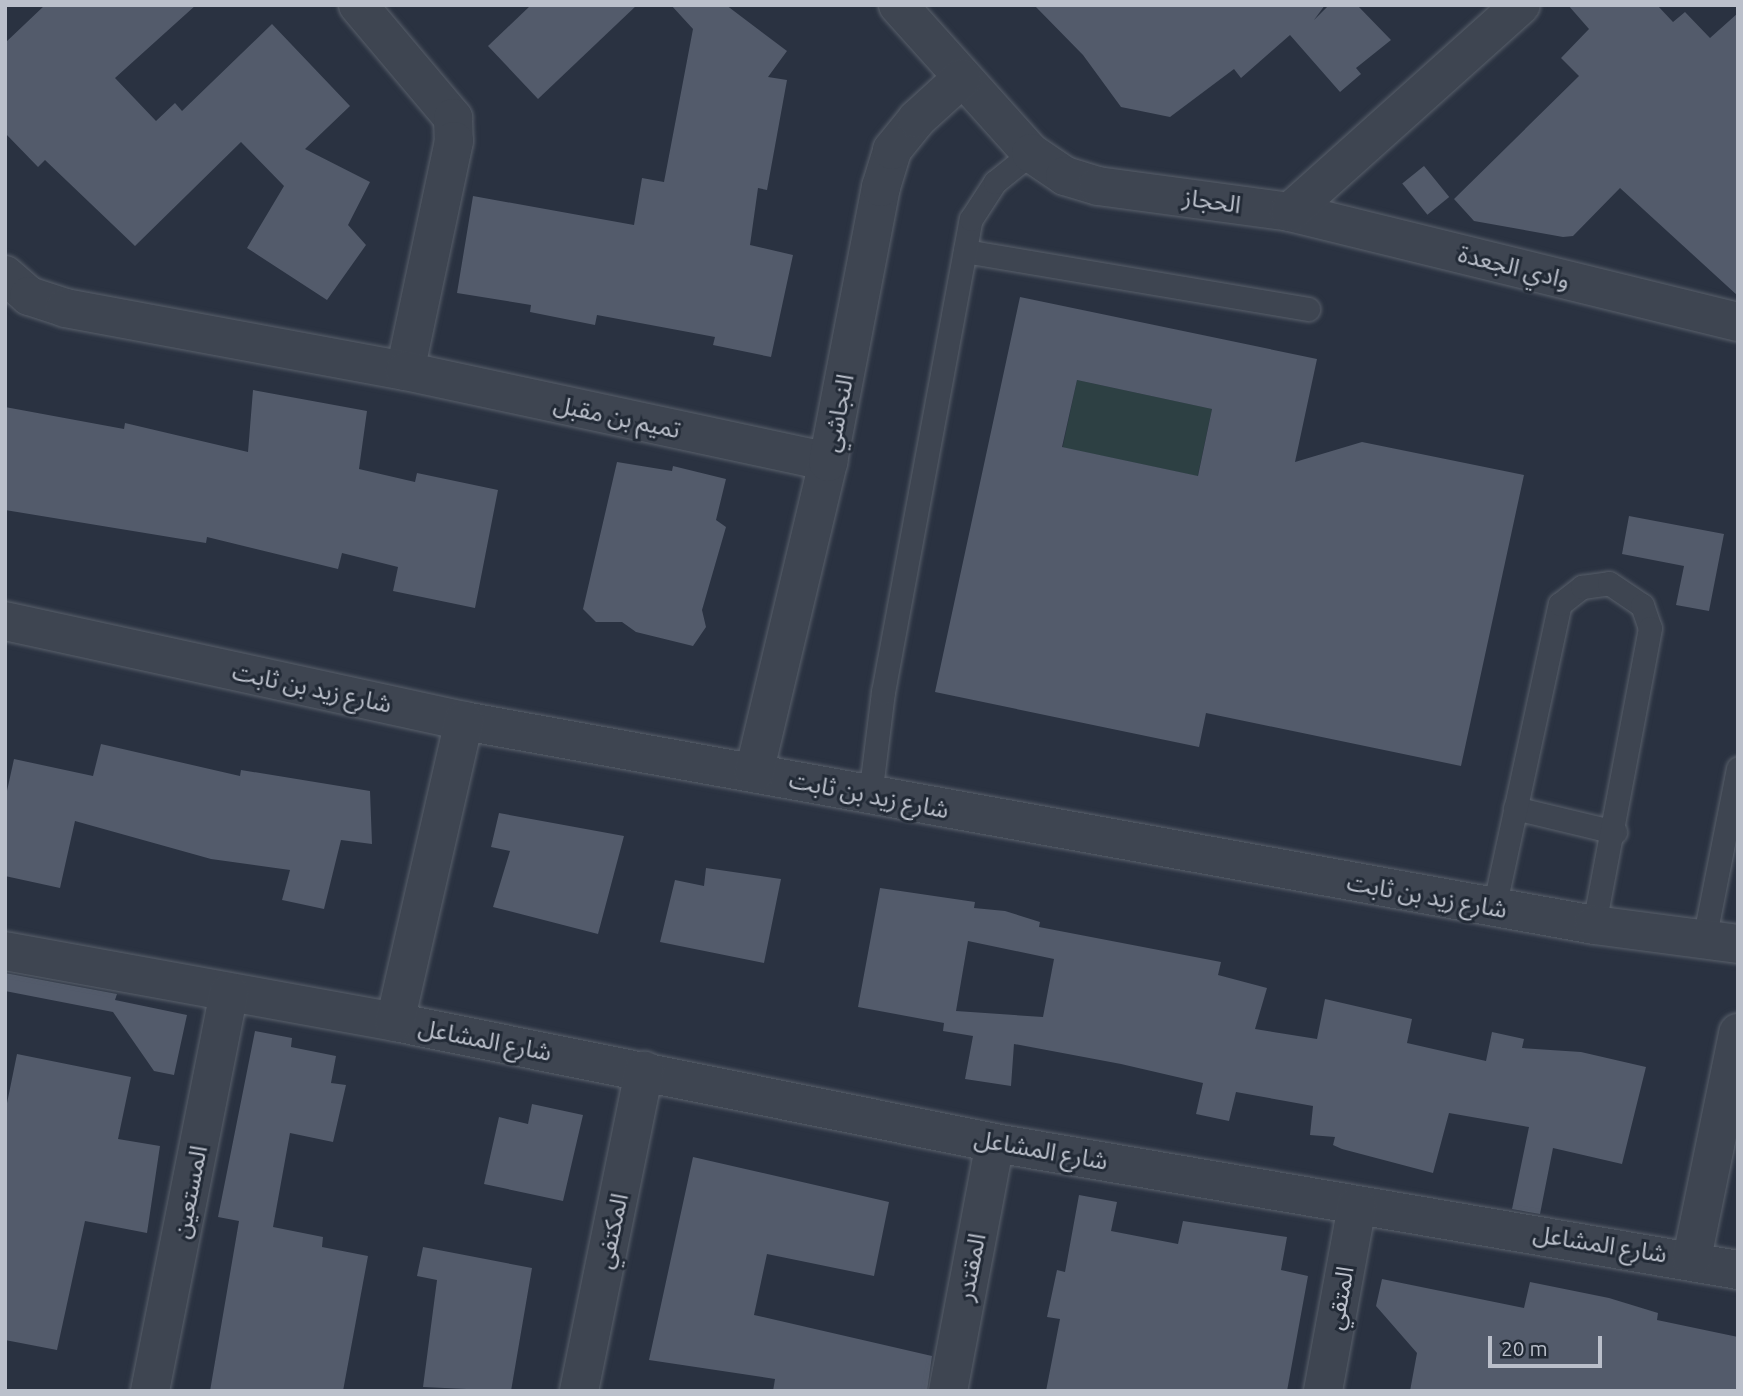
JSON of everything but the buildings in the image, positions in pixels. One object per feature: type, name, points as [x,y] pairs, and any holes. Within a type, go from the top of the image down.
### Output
[{"type":"street","points":[[358,5],[453,118],[454,141],[405,372]]},
{"type":"street","name":"الحجاز","points":[[898,5],[1031,153],[1066,176],[1098,186],[1290,212]]},
{"type":"street","points":[[1290,212],[1521,5]]},
{"type":"street","name":"النجاشي","points":[[754,773],[828,462],[892,150],[917,119],[962,78]]},
{"type":"street","name":"وادي الجعدة","points":[[1290,212],[1738,322]]},
{"type":"street","name":"تميم بن مقبل","points":[[5,275],[30,296],[65,309],[405,372],[828,462]]},
{"type":"street","name":"شارع زيد بن ثابت","points":[[5,621],[464,721],[1494,908],[1721,942]]},
{"type":"street","name":"شارع المشاعل","points":[[395,1022],[464,721]]},
{"type":"street","name":"شارع المشاعل","points":[[5,951],[395,1022],[995,1143],[1357,1206],[1692,1258],[1738,1270]]},
{"type":"street","name":"المستعين","points":[[150,1391],[229,993]]},
{"type":"street","name":"شارع المشاعل","points":[[1692,1258],[1738,1033]]},
{"type":"street","name":"المكتفي","points":[[579,1391],[644,1071]]},
{"type":"street","name":"المقتدر","points":[[948,1391],[995,1143]]},
{"type":"street","name":"المتقي","points":[[1323,1391],[1357,1206]]},
{"type":"lane","points":[[870,796],[883,692],[965,251],[982,200],[1031,153]]},
{"type":"lane","points":[[965,251],[1308,309]]},
{"type":"lane","points":[[1494,908],[1560,604],[1582,587],[1609,583],[1642,605],[1650,628],[1615,832],[1594,925]]},
{"type":"lane","points":[[1721,942],[1738,768]]},
{"type":"lane","points":[[1515,808],[1615,832]]},
{"type":"shaded area","points":[[1077,380],[1212,409],[1198,476],[1063,447]]}]
